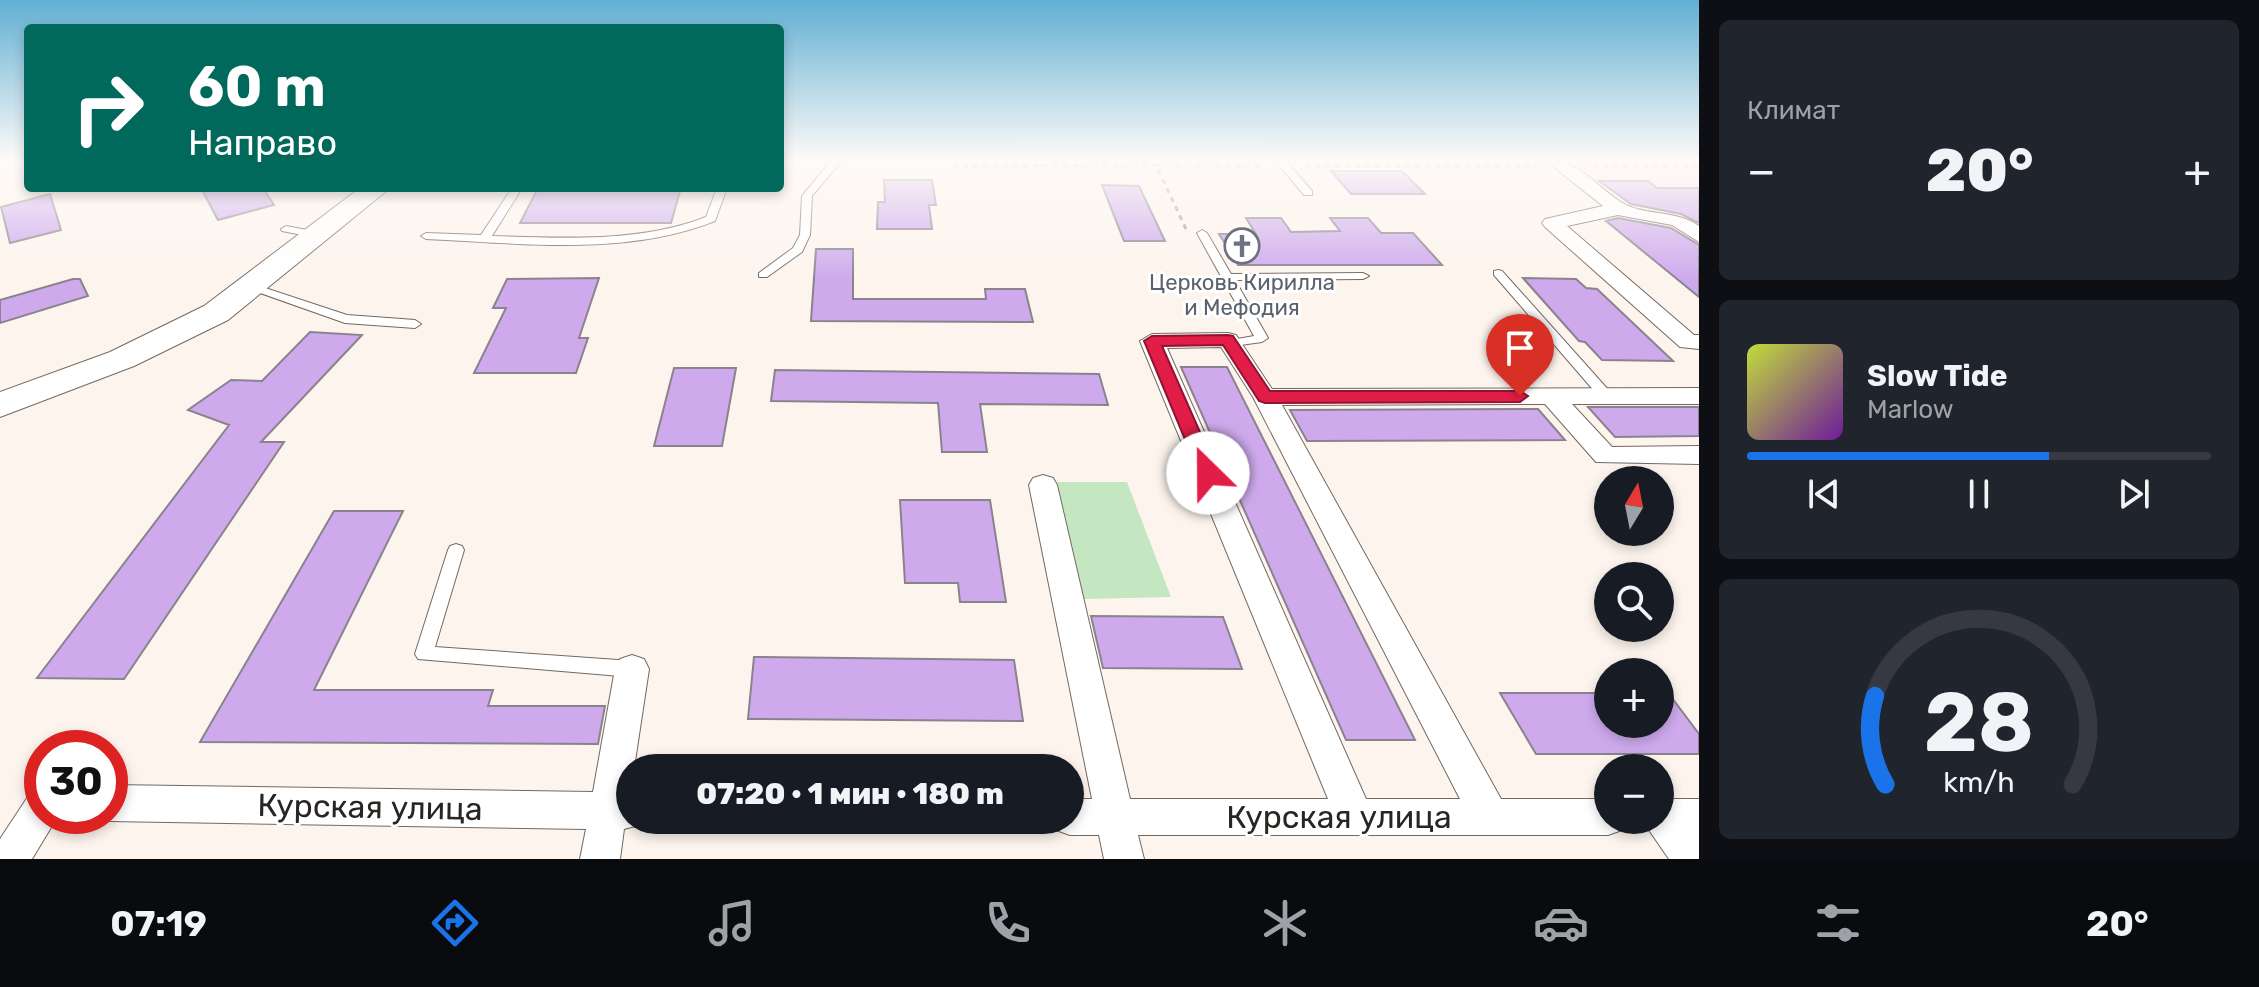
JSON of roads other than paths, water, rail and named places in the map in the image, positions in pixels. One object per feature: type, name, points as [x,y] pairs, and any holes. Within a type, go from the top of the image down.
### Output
[{"type":"street","points":[[0,405],[174,336],[216,313],[362,200]]},
{"type":"street","points":[[1607,200],[1618,209]]},
{"type":"street","points":[[1699,236],[1678,220],[1618,209],[1552,223],[1688,342],[1699,342]]},
{"type":"street","points":[[1354,816],[1152,341],[1228,340],[1265,397],[1490,817]]},
{"type":"street","points":[[1551,396],[1605,456],[1699,455]]},
{"type":"street","points":[[1265,397],[1699,396]]},
{"type":"street","points":[[1043,485],[1124,859]]},
{"type":"street","points":[[625,754],[632,669]]},
{"type":"street","name":"Курская улица","points":[[128,803],[616,811]]},
{"type":"street","name":"Курская улица","points":[[1084,817],[1594,817]]},
{"type":"street","points":[[1674,817],[1692,859]]},
{"type":"street","points":[[600,859],[616,821]]},
{"type":"street","points":[[10,859],[26,834]]},
{"type":"lane","points":[[485,238],[509,200]]},
{"type":"lane","points":[[426,236],[627,239],[695,228],[711,219],[718,200]]},
{"type":"lane","points":[[763,275],[798,250],[805,235],[807,200]]},
{"type":"lane","points":[[286,229],[318,235]]},
{"type":"lane","points":[[1202,233],[1262,338],[1230,344]]},
{"type":"lane","points":[[1498,273],[1607,397]]},
{"type":"lane","points":[[1228,277],[1363,276]]},
{"type":"lane","points":[[250,286],[345,319],[415,324]]},
{"type":"lane","points":[[456,550],[424,654],[632,669]]},
{"type":"place","name":"Церковь Кирилла и Мефодия","points":[[1242,246]]}]
